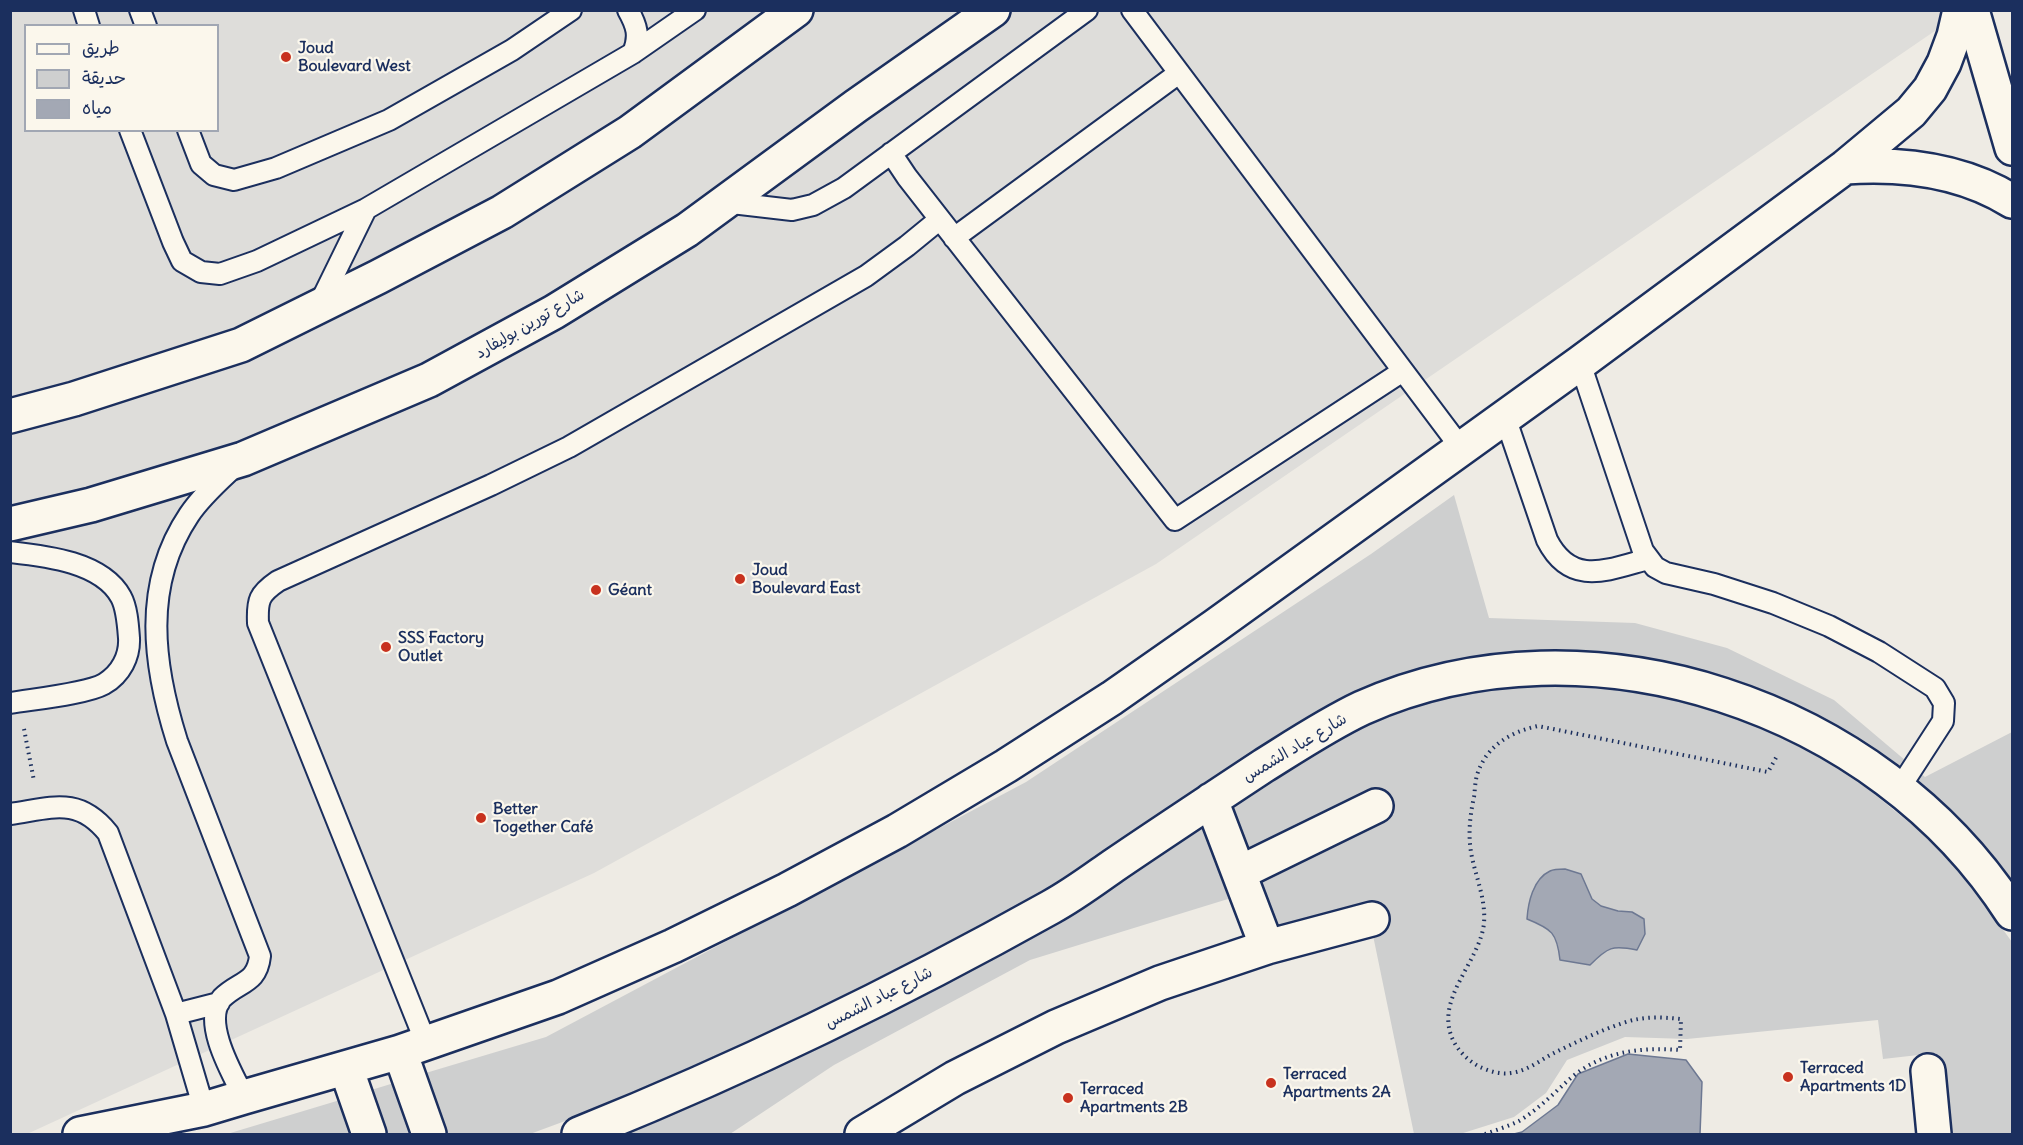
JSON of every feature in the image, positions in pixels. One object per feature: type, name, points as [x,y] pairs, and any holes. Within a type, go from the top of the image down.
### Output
[{"type":"street","points":[[10,416],[74,399],[241,345],[502,212],[630,132],[796,10]]},
{"type":"street","name":"شارع تورين بوليفارد","points":[[10,524],[91,505],[243,459],[429,380],[554,312],[687,230],[856,106],[993,10]]},
{"type":"street","points":[[80,1134],[204,1109],[413,1047],[558,997],[673,946],[787,890],[897,831],[1006,766],[1112,698],[1505,417],[1845,166],[1911,112],[1930,89],[1947,54],[1960,10]]},
{"type":"street","points":[[1972,10],[2013,148]]},
{"type":"street","points":[[1845,166],[1910,166],[1974,183],[2013,201]]},
{"type":"street","name":"شارع عباد الشمس","points":[[579,1134],[720,1074],[834,1021],[947,964],[1057,904],[1211,800],[1303,741],[1361,709],[1423,685],[1472,675],[1522,669],[1619,672],[1709,690],[1753,705],[1831,742],[1899,789],[1928,813],[1967,852],[2013,913]]},
{"type":"street","points":[[1211,800],[1267,947]]},
{"type":"street","points":[[1239,873],[1376,806]]},
{"type":"street","points":[[862,1134],[955,1078],[1056,1027],[1160,983],[1267,947],[1372,919]]},
{"type":"street","points":[[413,1047],[429,1134]]},
{"type":"street","points":[[346,1068],[369,1134]]},
{"type":"street","points":[[1928,1071],[1934,1134]]},
{"type":"lane","points":[[189,132],[201,164],[214,175],[234,180],[276,168],[389,120],[512,50],[571,10]]},
{"type":"lane","points":[[628,10],[638,33],[633,53]]},
{"type":"lane","points":[[131,132],[182,261],[201,272],[220,274],[257,261],[366,209],[633,53],[695,10]]},
{"type":"lane","points":[[723,202],[792,210],[813,205],[844,188],[1088,10]]},
{"type":"lane","points":[[1132,10],[1461,448]]},
{"type":"lane","points":[[954,238],[1179,73]]},
{"type":"lane","points":[[891,153],[954,238],[1176,520],[1403,371]]},
{"type":"lane","points":[[320,305],[366,209]]},
{"type":"lane","points":[[413,1047],[258,623],[257,607],[260,598],[278,581],[491,485],[578,442],[866,276],[940,219]]},
{"type":"lane","points":[[1580,363],[1648,559],[1656,567],[1666,573],[1714,584],[1773,603],[1829,626],[1879,652],[1935,688],[1944,703],[1943,721],[1899,789]]},
{"type":"lane","points":[[1505,417],[1547,540],[1554,553],[1565,564],[1578,571],[1594,573],[1648,559]]},
{"type":"lane","points":[[243,459],[189,514],[164,567],[156,616],[162,686],[177,741],[260,956],[259,966],[254,976],[223,998],[216,1015],[220,1047],[244,1097]]},
{"type":"lane","points":[[10,552],[68,561],[105,580],[121,597],[129,639],[128,652],[123,665],[115,676],[104,684],[90,689],[14,703]]},
{"type":"lane","points":[[10,814],[60,806],[74,808],[88,813],[108,833],[176,1014],[204,1109]]},
{"type":"lane","points":[[176,1014],[219,1003]]},
{"type":"path","points":[[14,703],[40,810]]},
{"type":"path","points":[[1485,1134],[1518,1121],[1538,1108],[1574,1076],[1593,1063],[1614,1054],[1635,1049],[1680,1050],[1681,1019],[1643,1018],[1622,1023],[1552,1054],[1529,1068],[1510,1074],[1480,1067],[1458,1048],[1451,1036],[1448,1023],[1449,1010],[1453,996],[1480,942],[1484,925],[1484,908],[1471,850],[1470,814],[1478,775],[1484,759],[1506,736],[1538,726],[1768,772],[1795,724]]},
{"type":"shaded area","points":[[10,11],[1964,11],[1156,564],[594,873],[27,1134],[10,1134]]},
{"type":"green space","points":[[1454,495],[1489,618],[1635,623],[1727,648],[1834,700],[1925,777],[2012,732],[2012,905],[1963,839],[1689,676],[1439,667],[1205,791],[1047,890],[703,1070],[530,1134],[428,1134],[409,1078],[546,1037],[1026,782],[1371,554]]},
{"type":"green space","points":[[1566,680],[1683,697],[1825,754],[1948,854],[2012,942],[2012,1134],[1934,1134],[1936,1053],[1883,1059],[1878,1020],[1687,1039],[1625,1037],[1567,1060],[1546,1093],[1514,1117],[1460,1134],[1414,1134],[1369,916],[1261,936],[1224,805],[1351,726],[1445,688]]},
{"type":"green space","points":[[1205,817],[1228,899],[1030,960],[834,1065],[730,1134],[593,1134]]},
{"type":"green space","points":[[394,1083],[411,1134],[369,1134],[355,1095]]},
{"type":"green space","points":[[340,1100],[351,1134],[227,1134]]},
{"type":"water","points":[[1565,869],[1581,874],[1592,899],[1601,906],[1632,912],[1644,919],[1645,934],[1637,950],[1611,949],[1601,954],[1590,965],[1560,960],[1552,933],[1527,919],[1530,899],[1539,880],[1550,871]]},
{"type":"water","points":[[1628,1054],[1686,1060],[1702,1082],[1700,1134],[1514,1134],[1522,1132],[1558,1105],[1578,1074]]},
{"type":"place","name":"Joud Boulevard West","points":[[286,57]]},
{"type":"place","name":"Joud Boulevard East","points":[[740,579]]},
{"type":"place","name":"Géant","points":[[596,590]]},
{"type":"place","name":"SSS Factory Outlet","points":[[386,647]]},
{"type":"place","name":"Better Together Café","points":[[481,818]]},
{"type":"place","name":"Terraced Apartments 1D","points":[[1788,1077]]},
{"type":"place","name":"Terraced Apartments 2A","points":[[1271,1083]]},
{"type":"place","name":"Terraced Apartments 2B","points":[[1068,1098]]}]
